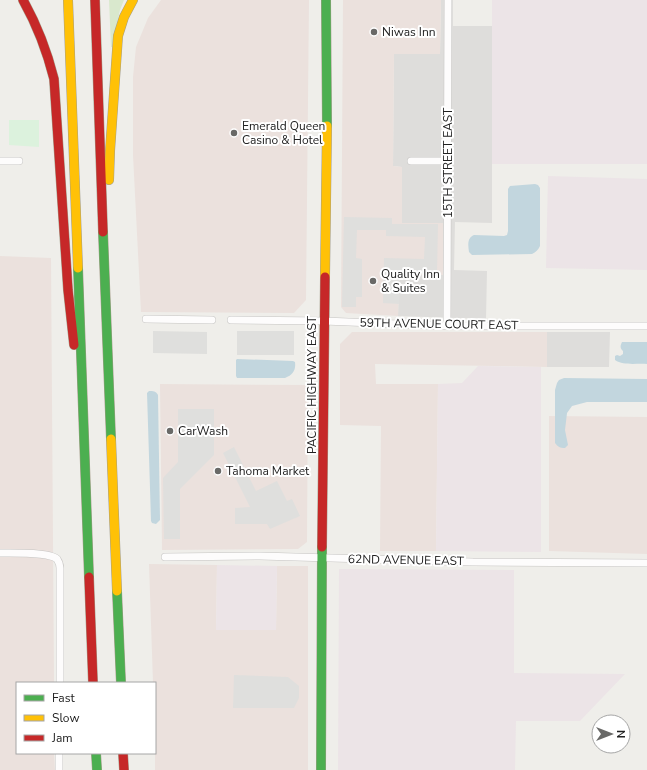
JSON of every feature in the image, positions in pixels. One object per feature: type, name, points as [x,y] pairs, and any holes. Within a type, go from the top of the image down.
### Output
[{"type":"main road","points":[[23,0],[31,13],[42,39],[54,79],[72,332],[82,387]]},
{"type":"main road","points":[[68,0],[93,682]]},
{"type":"main road","points":[[95,0],[121,682]]},
{"type":"main road","points":[[106,304],[110,151],[116,60],[120,25],[133,0]]},
{"type":"main road","name":"PACIFIC HIGHWAY EAST","points":[[321,770],[327,121],[326,0]]},
{"type":"main road","points":[[96,754],[97,770]]},
{"type":"main road","points":[[124,754],[124,770]]},
{"type":"street","name":"15TH STREET EAST","points":[[447,326],[448,0]]},
{"type":"street","points":[[0,161],[19,161]]},
{"type":"street","points":[[411,161],[448,161]]},
{"type":"street","points":[[146,319],[212,320]]},
{"type":"street","name":"59TH AVENUE COURT EAST","points":[[231,320],[324,321],[447,326],[647,326]]},
{"type":"street","points":[[0,553],[44,555],[57,559],[59,563],[60,682]]},
{"type":"street","name":"62ND AVENUE EAST","points":[[165,557],[253,556],[563,563],[647,563]]},
{"type":"street","points":[[59,754],[59,770]]},
{"type":"shaded area","points":[[161,0],[309,0],[306,300],[294,313],[141,312],[133,155],[133,77],[136,47],[148,18]]},
{"type":"shaded area","points":[[343,0],[441,0],[440,54],[394,54],[393,166],[402,167],[402,223],[443,223],[443,275],[406,275],[399,281],[398,316],[346,313],[341,307]]},
{"type":"shaded area","points":[[441,0],[453,0],[453,26],[492,26],[492,223],[455,222],[454,270],[487,271],[486,319],[398,316],[399,281],[406,275],[443,224],[402,223],[402,167],[393,166],[394,54],[440,54]]},
{"type":"shaded area","points":[[492,0],[647,0],[647,164],[492,164]]},
{"type":"shaded area","points":[[548,176],[647,179],[647,270],[546,268]]},
{"type":"shaded area","points":[[344,217],[392,218],[392,224],[438,224],[437,274],[399,274],[399,304],[383,303],[384,258],[424,259],[425,237],[386,236],[386,230],[357,230],[356,258],[362,259],[362,297],[356,297],[356,307],[342,307]]},
{"type":"shaded area","points":[[0,256],[51,258],[54,682],[16,682],[16,754],[54,754],[55,770],[0,770]]},
{"type":"shaded area","points":[[153,331],[207,332],[207,354],[153,353]]},
{"type":"shaded area","points":[[237,331],[294,331],[294,355],[237,355]]},
{"type":"shaded area","points":[[352,332],[547,332],[547,367],[375,364],[376,384],[438,384],[436,551],[380,551],[381,426],[340,425],[340,344]]},
{"type":"shaded area","points":[[547,332],[610,332],[609,367],[547,367]]},
{"type":"shaded area","points":[[478,366],[541,367],[541,552],[436,551],[438,384],[462,383]]},
{"type":"shaded area","points":[[160,384],[308,385],[307,542],[298,549],[162,550]]},
{"type":"shaded area","points":[[178,409],[214,409],[214,455],[180,489],[180,539],[164,539],[163,478],[178,462]]},
{"type":"shaded area","points":[[549,416],[647,417],[647,554],[549,551]]},
{"type":"shaded area","points":[[234,447],[256,491],[277,481],[287,501],[292,499],[300,516],[270,529],[267,524],[235,524],[235,508],[250,507],[223,453]]},
{"type":"shaded area","points":[[149,564],[217,565],[216,630],[276,630],[277,566],[308,566],[308,770],[155,770],[156,682],[153,682]]},
{"type":"shaded area","points":[[217,565],[277,566],[276,630],[216,630]]},
{"type":"shaded area","points":[[339,569],[514,570],[514,673],[625,674],[580,721],[516,721],[515,770],[338,770]]},
{"type":"shaded area","points":[[234,675],[288,677],[299,686],[299,698],[294,708],[233,708]]},
{"type":"green space","points":[[109,0],[124,0],[120,10],[112,47],[111,47]]},
{"type":"green space","points":[[9,120],[39,120],[39,147],[9,145]]},
{"type":"water","points":[[535,184],[540,188],[540,246],[538,250],[532,254],[472,255],[469,252],[468,242],[472,236],[507,235],[508,189],[510,186]]},
{"type":"water","points":[[622,342],[647,342],[647,364],[626,364],[615,360],[615,356],[620,356],[623,354],[621,349]]},
{"type":"water","points":[[237,359],[293,361],[295,362],[295,367],[292,374],[285,378],[237,378]]},
{"type":"water","points":[[564,378],[647,379],[647,402],[587,402],[572,406],[567,413],[565,430],[568,445],[565,448],[560,447],[555,443],[555,390],[559,380]]},
{"type":"water","points":[[149,391],[153,391],[158,395],[160,520],[156,524],[152,523],[151,521],[147,393]]},
{"type":"traffic: fast","points":[[326,0],[327,126]]},
{"type":"traffic: fast","points":[[103,232],[111,439]]},
{"type":"traffic: fast","points":[[78,268],[89,577]]},
{"type":"traffic: fast","points":[[321,770],[322,547]]},
{"type":"traffic: fast","points":[[117,591],[121,682]]},
{"type":"traffic: fast","points":[[96,754],[97,770]]},
{"type":"traffic: slow","points":[[68,0],[78,268]]},
{"type":"traffic: slow","points":[[109,180],[118,36],[124,17],[133,0]]},
{"type":"traffic: slow","points":[[325,277],[327,126]]},
{"type":"traffic: slow","points":[[111,439],[117,591]]},
{"type":"traffic: jam","points":[[23,0],[41,38],[54,79],[68,290],[74,345]]},
{"type":"traffic: jam","points":[[95,0],[103,232]]},
{"type":"traffic: jam","points":[[322,547],[325,277]]},
{"type":"traffic: jam","points":[[89,577],[93,682]]},
{"type":"traffic: jam","points":[[123,754],[124,770]]},
{"type":"place","name":"Niwas Inn","points":[[374,32]]},
{"type":"place","name":"Emerald Queen Casino & Hotel","points":[[234,133]]},
{"type":"place","name":"Quality Inn & Suites","points":[[373,281]]},
{"type":"place","name":"CarWash","points":[[170,431]]},
{"type":"place","name":"Tahoma Market","points":[[218,471]]}]
